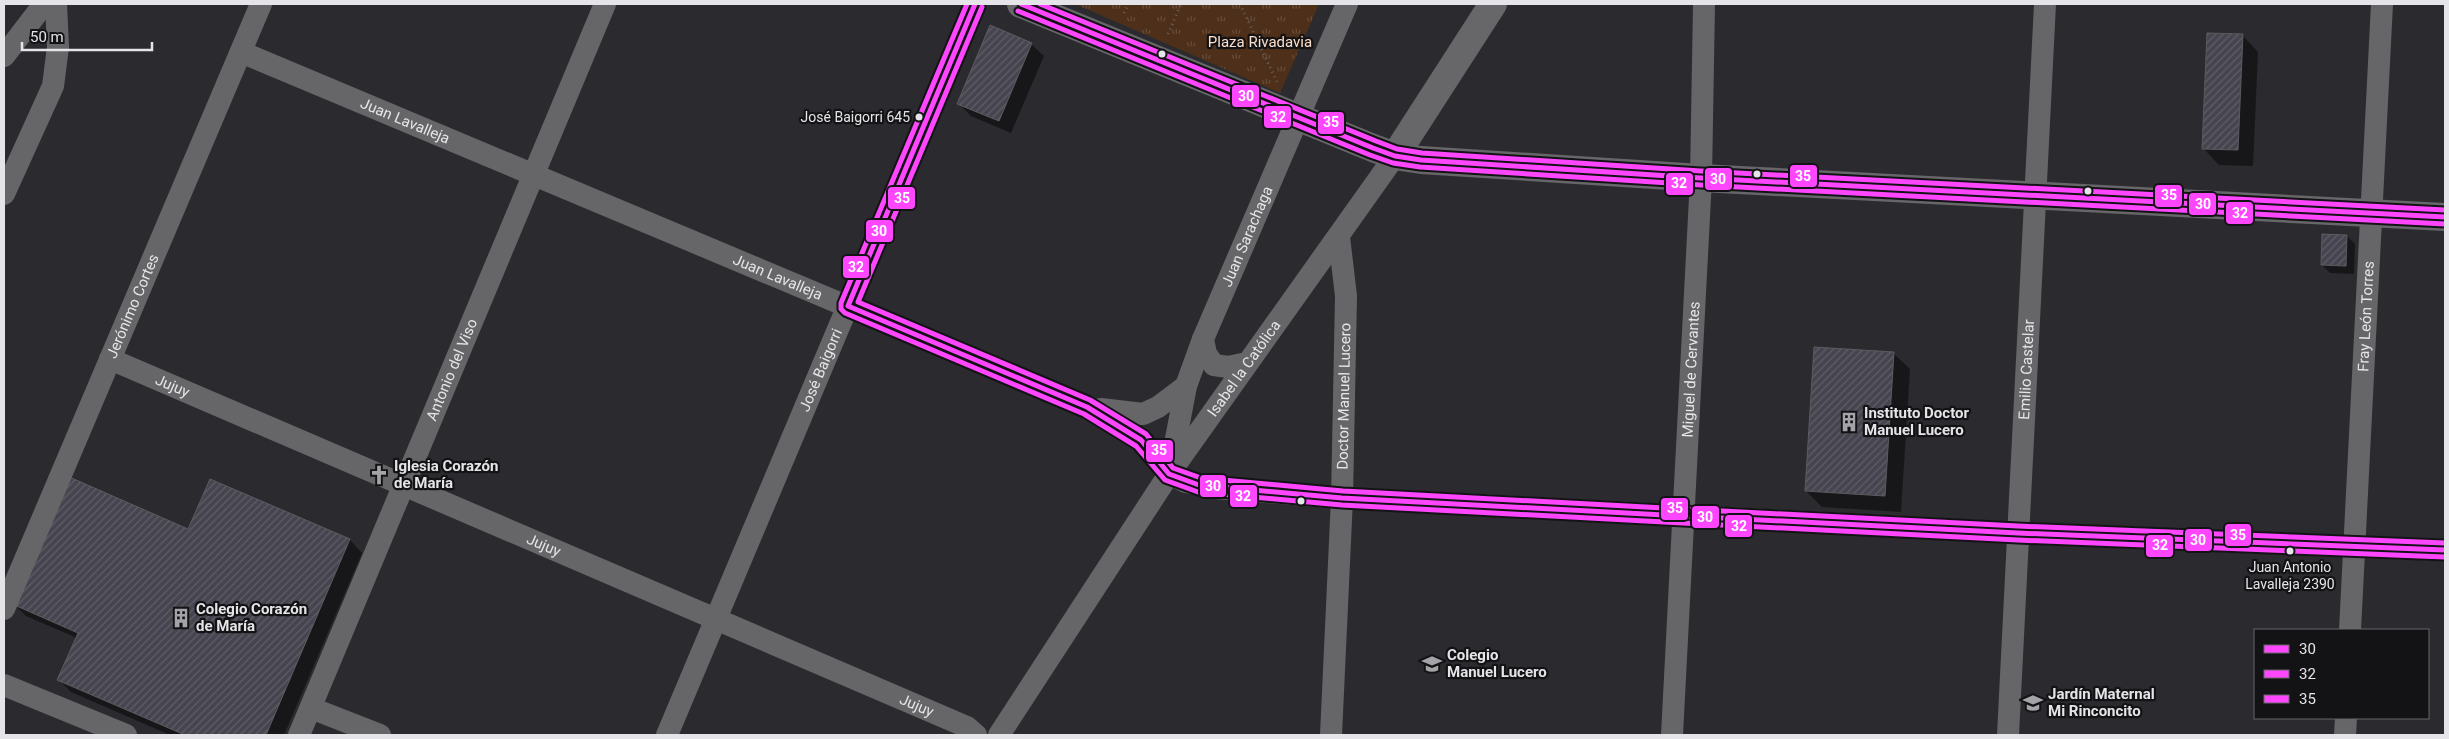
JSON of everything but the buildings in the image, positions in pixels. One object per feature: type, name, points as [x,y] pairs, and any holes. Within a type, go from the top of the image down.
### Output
[{"type":"main road","points":[[1021,4],[1298,119],[1395,156],[1421,160],[1701,178],[2445,217]]},
{"type":"main road","name":"Isabel la Católica","points":[[1395,156],[1493,4]]},
{"type":"street","points":[[4,56],[44,4]]},
{"type":"street","points":[[4,194],[53,86],[58,47],[56,4]]},
{"type":"street","name":"Jerónimo Cortes","points":[[4,609],[260,4]]},
{"type":"street","name":"Antonio del Viso","points":[[299,735],[605,4]]},
{"type":"street","name":"José Baigorri","points":[[667,735],[975,4]]},
{"type":"street","name":"Juan Sarachaga","points":[[1169,474],[1186,386],[1203,338],[1347,4]]},
{"type":"street","name":"Miguel de Cervantes","points":[[1672,735],[1701,178],[1704,4]]},
{"type":"street","name":"Emilio Castelar","points":[[2008,735],[2045,4]]},
{"type":"street","name":"Fray León Torres","points":[[2350,629],[2382,4]]},
{"type":"street","name":"Juan Lavalleja","points":[[241,52],[1088,407],[1141,440],[1169,474]]},
{"type":"street","name":"Isabel la Católica","points":[[999,735],[1169,474],[1395,156]]},
{"type":"street","name":"Doctor Manuel Lucero","points":[[1332,735],[1342,498],[1346,296],[1339,237]]},
{"type":"street","points":[[1203,338],[1206,354],[1214,365],[1228,367],[1247,364]]},
{"type":"street","name":"Jujuy","points":[[110,359],[967,727],[976,735]]},
{"type":"street","points":[[1088,407],[1143,414],[1158,407],[1186,386]]},
{"type":"street","points":[[1169,474],[1199,485],[1342,498],[2018,533],[2445,550]]},
{"type":"street","points":[[4,684],[126,735]]},
{"type":"street","points":[[311,708],[380,735]]},
{"type":"street","points":[[2345,735],[2346,719]]},
{"type":"path","points":[[1124,13],[1128,4]]},
{"type":"path","points":[[1168,34],[1181,4]]},
{"type":"path","points":[[1240,4],[1277,82]]},
{"type":"green space","name":"Plaza Rivadavia","points":[[1075,4],[1319,4],[1280,93]]},
{"type":"transit line","name":"32","points":[[967,4],[841,303],[841,309],[845,313],[1084,414],[1136,446],[1165,480],[1198,492],[1342,505],[2018,540],[2445,557]]},
{"type":"transit line","name":"30","points":[[975,4],[848,306],[1087,407],[1141,440],[1169,474],[1199,485],[1342,498],[2018,533],[2445,550]]},
{"type":"transit line","name":"30","points":[[1021,4],[1373,148],[1395,156],[1421,160],[1701,178],[2445,217]]},
{"type":"transit line","name":"35","points":[[1040,4],[1376,141],[1397,149],[1422,153],[1701,171],[2445,210]]},
{"type":"transit line","name":"35","points":[[982,7],[858,302],[1090,400],[1146,434],[1173,468],[1201,478],[1343,491],[2018,526],[2445,543]]},
{"type":"transit line","name":"32","points":[[1018,11],[1393,163],[1420,167],[1701,185],[2445,224]]},
{"type":"place","name":"José Baigorri 645","points":[[919,117]]},
{"type":"place","name":"Instituto Doctor Manuel Lucero","points":[[1849,422]]},
{"type":"place","name":"Iglesia Corazón de María","points":[[379,475]]},
{"type":"place","name":"Juan Antonio Lavalleja 2390","points":[[2290,551]]},
{"type":"place","name":"Colegio Corazón de María","points":[[181,618]]},
{"type":"place","name":"Colegio Manuel Lucero","points":[[1432,664]]},
{"type":"place","name":"Jardín Maternal Mi Rinconcito","points":[[2033,703]]}]
